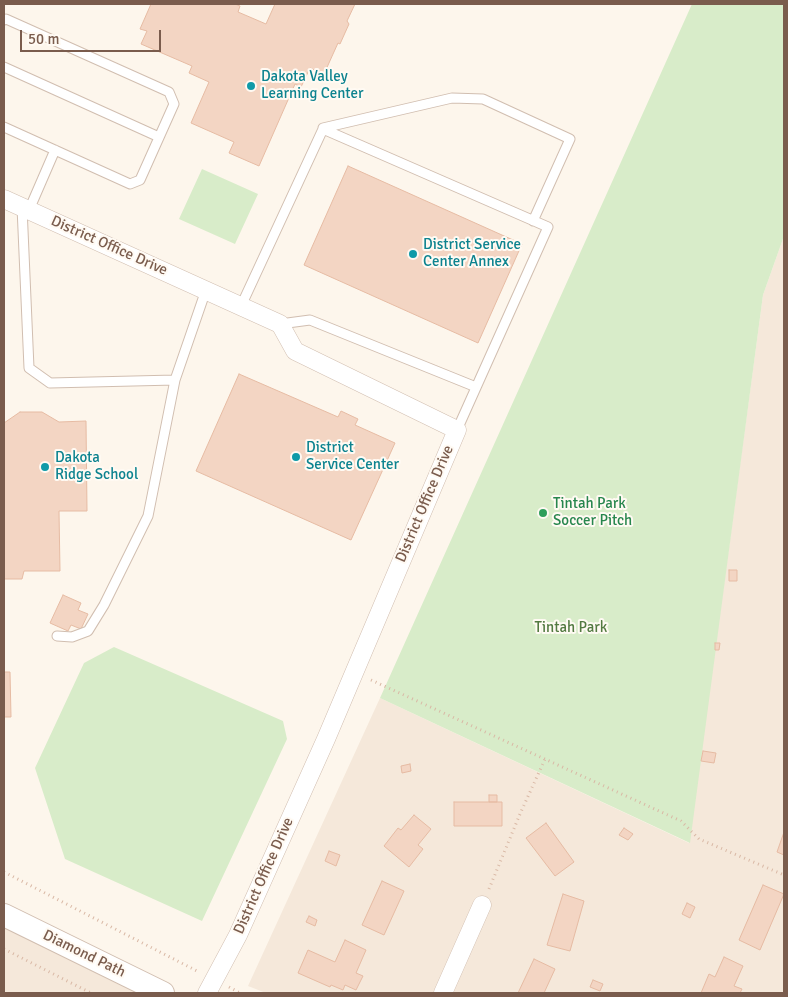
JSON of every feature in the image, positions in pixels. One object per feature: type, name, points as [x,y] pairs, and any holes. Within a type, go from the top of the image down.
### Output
[{"type":"street","name":"District Office Drive","points":[[4,199],[280,324],[295,351],[457,430],[353,674],[238,935],[211,987]]},
{"type":"street","points":[[443,993],[482,905]]},
{"type":"street","name":"Diamond Path","points":[[4,915],[164,993]]},
{"type":"lane","points":[[4,20],[6,19],[169,92],[174,104],[140,180],[130,184],[4,127]]},
{"type":"lane","points":[[4,67],[159,137]]},
{"type":"lane","points":[[323,128],[452,98],[483,99],[570,139],[533,221]]},
{"type":"lane","points":[[323,128],[548,227],[457,430]]},
{"type":"lane","points":[[241,306],[323,128]]},
{"type":"lane","points":[[55,150],[26,209],[29,368],[50,383],[175,380]]},
{"type":"lane","points":[[57,636],[72,638],[88,631],[104,605],[148,516],[175,380],[206,290]]},
{"type":"lane","points":[[280,324],[310,320],[476,387]]},
{"type":"path","points":[[353,674],[372,680],[681,821],[699,839],[784,875]]},
{"type":"path","points":[[482,905],[520,814],[546,759]]},
{"type":"path","points":[[4,872],[211,987],[240,993]]},
{"type":"path","points":[[4,949],[91,993]]},
{"type":"shaded area","points":[[784,236],[784,993],[266,993],[248,986],[380,698],[689,843],[763,295]]},
{"type":"shaded area","points":[[4,921],[152,993],[4,993]]},
{"type":"green space","name":"Tintah Park","points":[[692,4],[784,4],[784,236],[763,295],[690,843],[380,698]]},
{"type":"green space","points":[[202,169],[258,194],[235,244],[179,219]]},
{"type":"green space","points":[[114,647],[283,721],[287,739],[202,921],[65,859],[35,768],[84,663]]},
{"type":"building","name":"Dakota Valley Learning Center","points":[[151,4],[235,4],[240,6],[238,12],[266,24],[275,4],[355,4],[347,21],[349,24],[324,74],[310,68],[301,87],[295,84],[259,166],[229,153],[234,142],[191,123],[209,82],[189,73],[192,66],[141,44],[147,31],[140,29]]},
{"type":"building","name":"District Service Center Annex","points":[[348,166],[522,244],[478,343],[304,265]]},
{"type":"building","name":"District Service Center","points":[[239,374],[338,417],[341,411],[358,419],[355,425],[395,443],[351,540],[196,471]]},
{"type":"building","name":"Dakota Ridge School","points":[[20,412],[42,412],[59,422],[86,421],[87,511],[59,511],[60,571],[24,571],[22,579],[4,579],[4,423]]},
{"type":"building","points":[[729,570],[737,570],[737,581],[729,581]]},
{"type":"building","points":[[63,595],[81,603],[78,610],[88,614],[81,629],[71,625],[68,631],[50,623]]},
{"type":"building","points":[[715,643],[720,643],[719,650],[715,650]]},
{"type":"building","points":[[4,672],[10,672],[11,717],[4,717]]},
{"type":"building","points":[[703,751],[716,753],[714,763],[701,761]]},
{"type":"building","points":[[410,764],[411,771],[402,773],[401,766]]},
{"type":"building","points":[[489,795],[497,795],[497,802],[489,802]]},
{"type":"building","points":[[454,802],[502,802],[502,826],[454,826]]},
{"type":"building","points":[[414,815],[431,829],[418,845],[423,849],[409,867],[384,846],[398,828],[401,830]]},
{"type":"building","points":[[546,823],[574,862],[555,876],[526,838]]},
{"type":"building","points":[[624,828],[633,834],[628,840],[619,835]]},
{"type":"building","points":[[784,832],[784,855],[777,852]]},
{"type":"building","points":[[329,851],[340,855],[336,866],[325,861]]},
{"type":"building","points":[[382,881],[404,891],[384,935],[362,925]]},
{"type":"building","points":[[763,885],[784,894],[760,950],[739,940]]},
{"type":"building","points":[[563,894],[584,901],[570,951],[547,945]]},
{"type":"building","points":[[687,903],[695,907],[690,918],[682,914]]},
{"type":"building","points":[[309,916],[317,920],[315,926],[306,922]]},
{"type":"building","points":[[345,940],[366,950],[356,973],[363,976],[356,990],[345,985],[343,990],[331,985],[330,987],[298,973],[308,950],[335,962]]},
{"type":"building","points":[[724,957],[743,966],[734,986],[742,989],[740,993],[701,993],[709,974],[715,977]]},
{"type":"building","points":[[534,959],[555,969],[544,993],[518,993]]},
{"type":"building","points":[[593,980],[603,984],[600,991],[590,987]]},
{"type":"place","name":"Dakota Valley Learning Center","points":[[251,86]]},
{"type":"place","name":"District Service Center Annex","points":[[413,254]]},
{"type":"place","name":"District Service Center","points":[[296,457]]},
{"type":"place","name":"Dakota Ridge School","points":[[45,467]]},
{"type":"place","name":"Tintah Park Soccer Pitch","points":[[543,513]]}]
